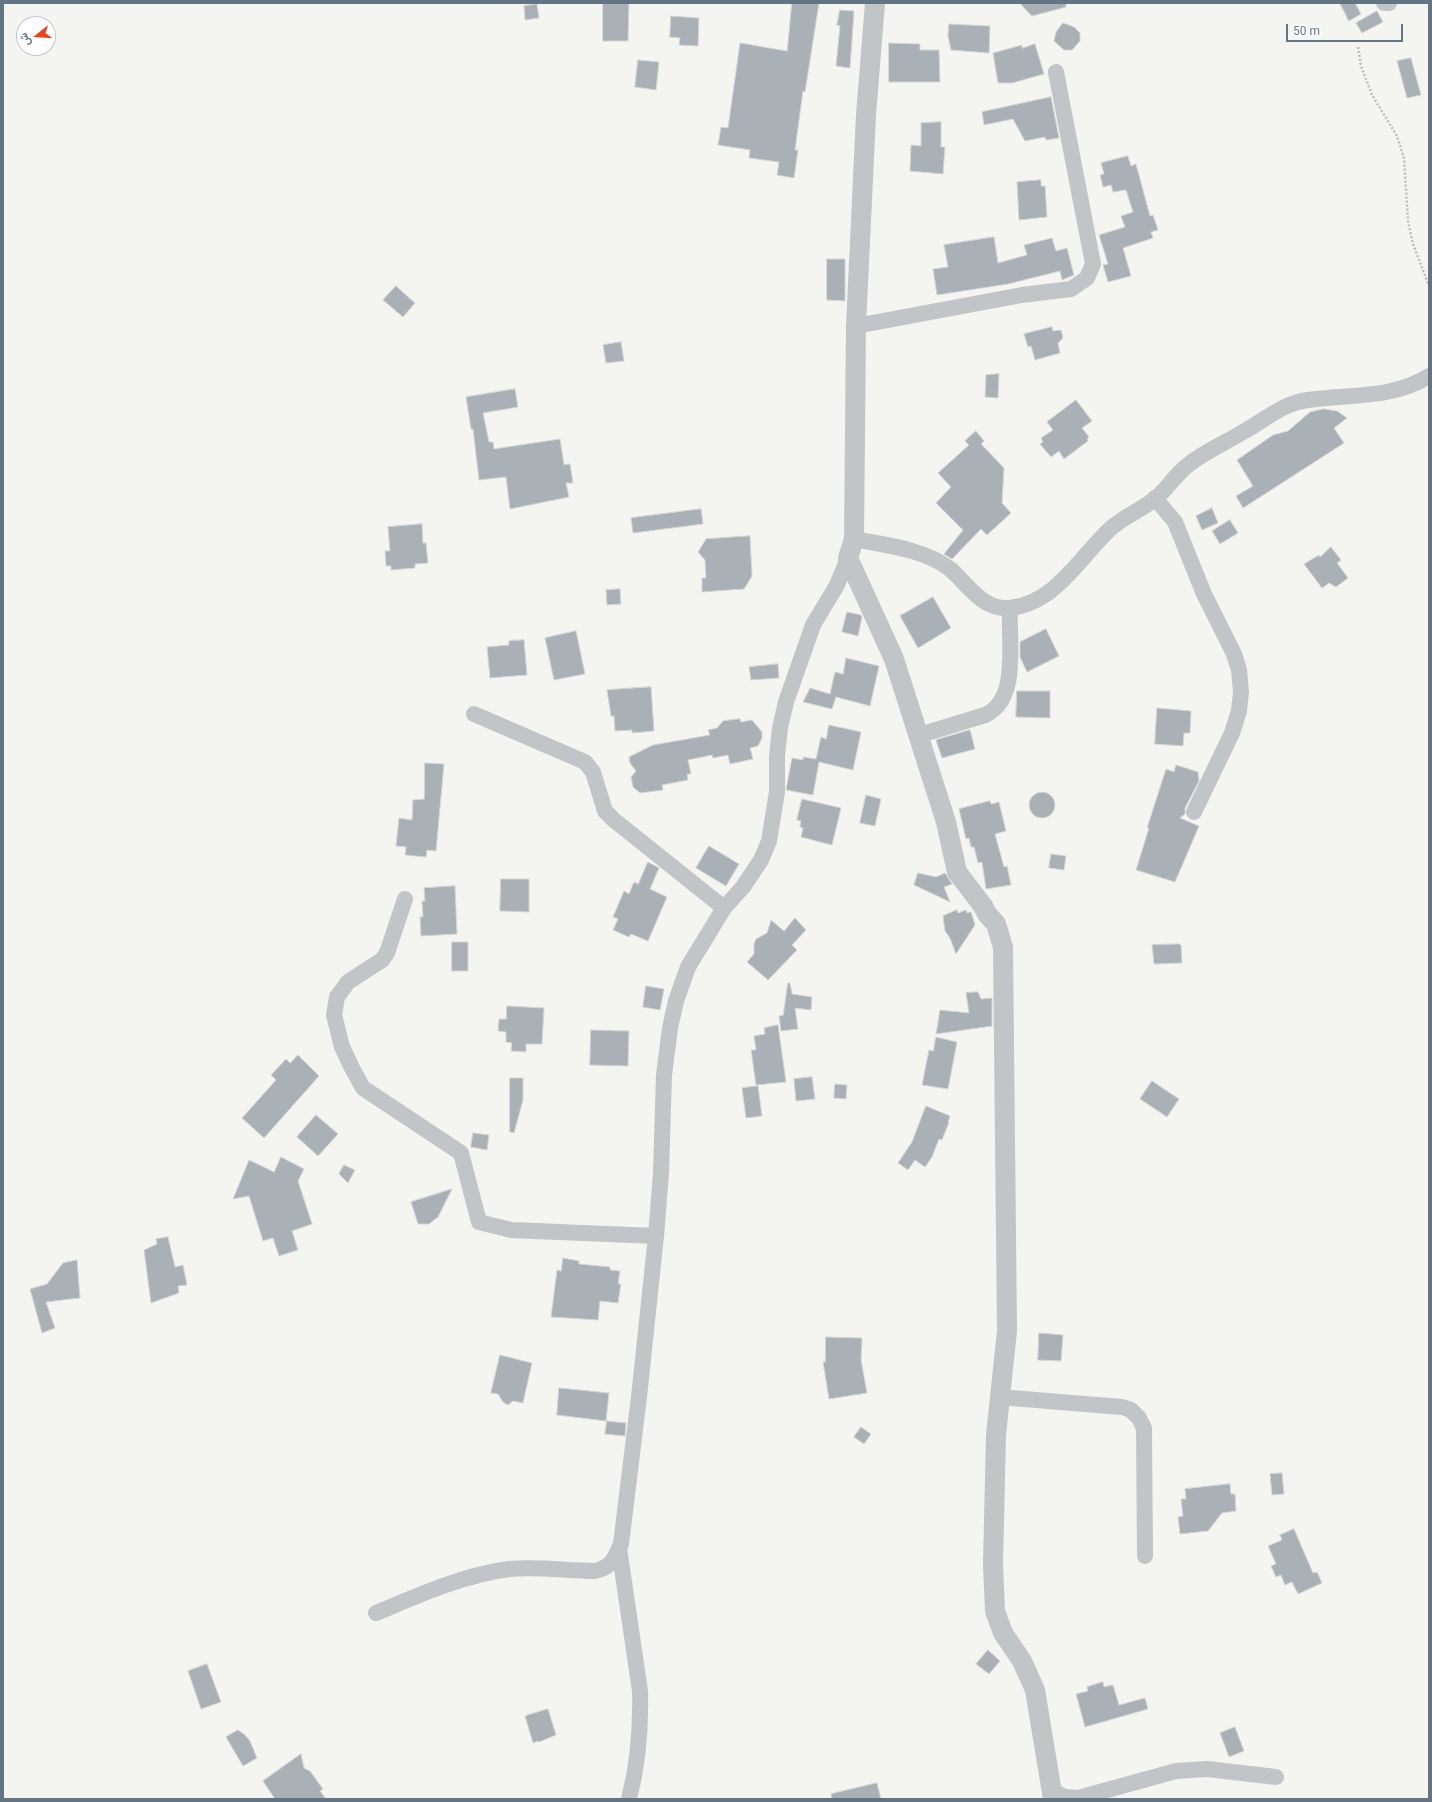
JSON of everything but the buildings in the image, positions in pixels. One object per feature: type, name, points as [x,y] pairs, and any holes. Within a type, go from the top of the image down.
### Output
[{"type":"street","points":[[376,1613],[448,1585],[483,1574],[510,1569],[595,1571],[604,1569],[614,1561],[619,1548],[639,1397],[656,1236],[661,1173],[664,1075],[670,1028],[676,1001],[688,967],[724,908],[743,887],[761,860],[769,841],[777,792],[777,756],[780,728],[786,702],[813,625],[837,585],[851,548],[856,326],[866,115],[876,3]]},
{"type":"street","points":[[1384,3],[1389,3]]},
{"type":"street","points":[[856,326],[1022,294],[1071,289],[1087,278],[1093,264],[1056,72]]},
{"type":"street","points":[[851,548],[909,551],[940,562],[988,604],[998,608],[1010,608],[1038,600],[1062,581],[1111,528],[1156,498],[1188,465],[1283,406],[1307,400],[1398,391],[1417,384],[1429,376]]},
{"type":"street","points":[[1156,498],[1175,522],[1204,594],[1234,654],[1239,670],[1241,692],[1239,711],[1232,733],[1194,812]]},
{"type":"street","points":[[851,548],[894,659],[920,735],[946,822],[957,872],[983,906],[987,914],[996,924],[1003,947],[1008,1324],[999,1397],[995,1474],[994,1611],[1003,1633],[1022,1661],[1035,1690],[1052,1795],[1078,1798],[1176,1771],[1207,1769],[1276,1777]]},
{"type":"street","points":[[920,735],[985,715],[994,711],[1000,704],[1007,693],[1010,668],[1010,608]]},
{"type":"street","points":[[474,714],[585,762],[593,772],[605,811],[614,820],[724,908]]},
{"type":"street","points":[[405,899],[387,952],[382,960],[348,982],[338,997],[334,1015],[342,1047],[363,1088],[460,1153],[479,1222],[510,1230],[656,1236]]},
{"type":"street","points":[[999,1397],[1122,1407],[1131,1410],[1139,1418],[1145,1434],[1145,1556]]},
{"type":"street","points":[[619,1548],[640,1691],[636,1772],[629,1799]]},
{"type":"path","points":[[1358,47],[1361,66],[1372,95],[1397,136],[1404,158],[1408,221],[1413,244],[1429,286]]}]
